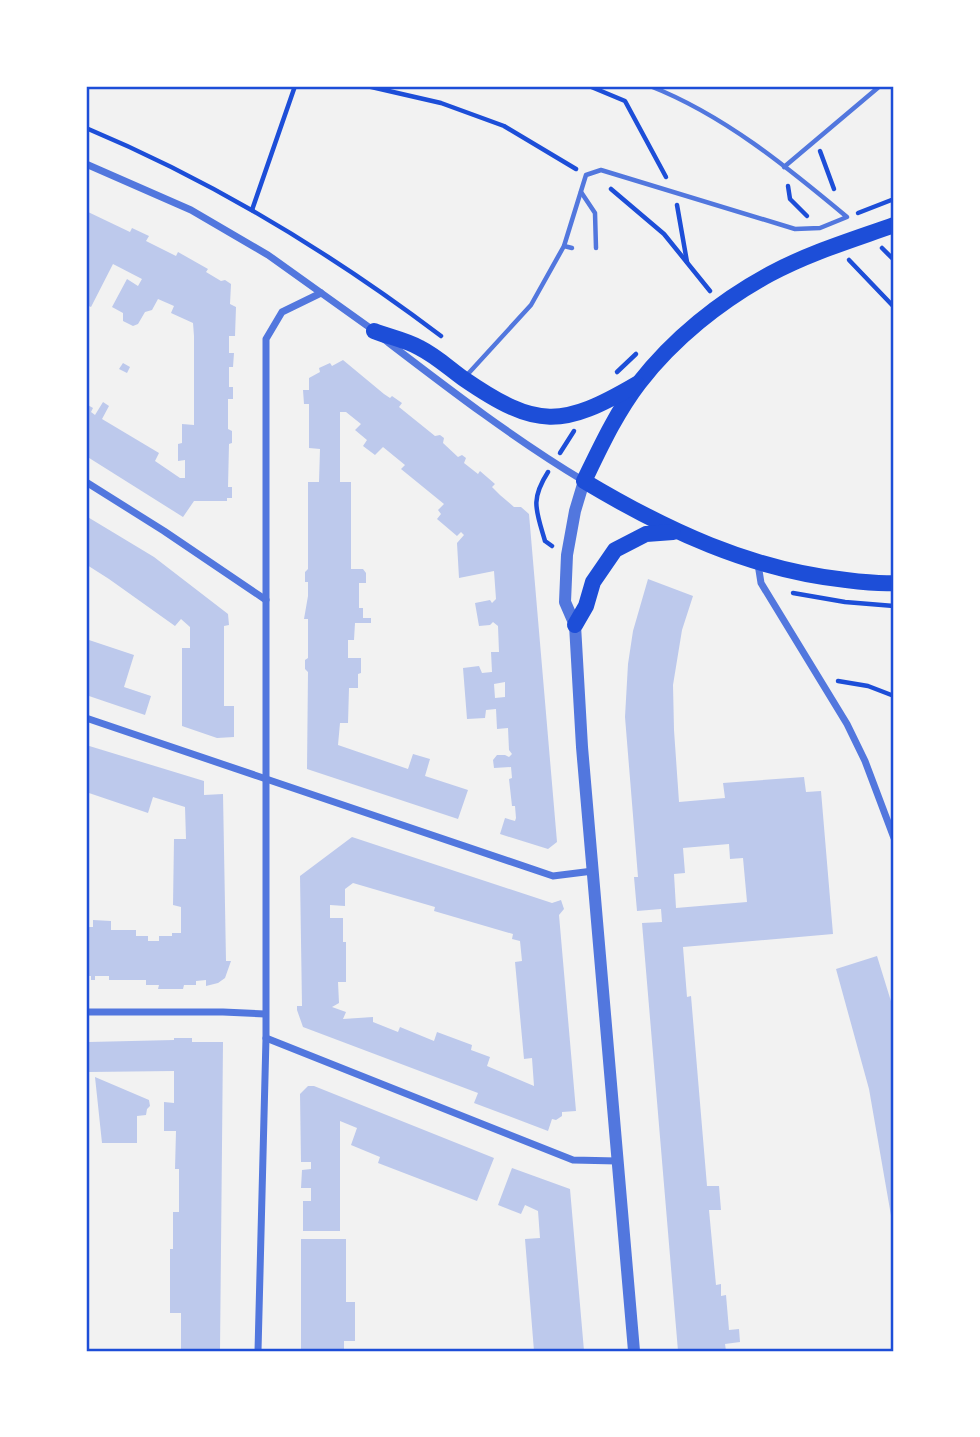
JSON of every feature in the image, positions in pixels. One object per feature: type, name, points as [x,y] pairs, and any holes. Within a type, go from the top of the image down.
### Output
[{"type":"highway","points":[[894,225],[808,257],[770,274],[724,301],[683,336],[639,383],[602,442],[584,481],[676,532],[758,564],[809,576],[894,583]]},
{"type":"highway","points":[[374,331],[420,348],[459,386],[525,415],[550,417],[584,412],[639,383]]},
{"type":"highway","points":[[575,625],[586,606],[593,582],[615,550],[646,534],[676,532]]},
{"type":"street","points":[[86,164],[191,210],[268,255],[374,331]]},
{"type":"street","points":[[258,1351],[266,1038],[266,339],[282,312],[321,293]]},
{"type":"street","points":[[459,386],[554,463],[584,481],[575,511],[568,555],[565,602],[575,625],[582,747],[634,1351]]},
{"type":"street","points":[[86,482],[265,600]]},
{"type":"street","points":[[758,564],[761,583],[820,677],[865,761],[894,838]]},
{"type":"street","points":[[86,718],[553,876],[593,871]]},
{"type":"street","points":[[86,1012],[265,1014]]},
{"type":"street","points":[[266,1038],[573,1160],[617,1161]]},
{"type":"lane","points":[[459,386],[531,305],[564,246],[586,175],[601,170],[796,229],[820,228],[847,217],[725,124],[670,93],[650,86]]},
{"type":"lane","points":[[784,167],[880,86]]},
{"type":"lane","points":[[581,191],[595,213],[596,248]]},
{"type":"lane","points":[[564,246],[572,248]]},
{"type":"path","points":[[252,210],[295,86]]},
{"type":"path","points":[[367,86],[441,103],[504,126],[617,192],[664,234],[710,291]]},
{"type":"path","points":[[589,86],[625,101],[674,191],[688,262]]},
{"type":"path","points":[[86,128],[252,210],[326,255],[444,338]]},
{"type":"path","points":[[847,217],[894,199]]},
{"type":"path","points":[[820,677],[868,687],[894,696]]},
{"type":"building","points":[[86,211],[130,232],[132,228],[149,236],[146,241],[176,256],[178,252],[208,269],[206,272],[231,284],[230,304],[236,307],[235,336],[229,336],[229,353],[234,353],[233,367],[229,367],[229,387],[233,387],[233,399],[228,399],[228,429],[232,431],[232,443],[229,444],[228,487],[232,487],[232,498],[227,498],[227,501],[194,501],[183,517],[86,456],[86,404],[93,408],[91,412],[95,415],[103,402],[109,406],[102,419],[159,453],[155,461],[180,478],[185,478],[185,460],[178,461],[178,444],[182,443],[182,424],[194,425],[194,336],[193,323],[171,313],[174,306],[158,299],[152,310],[145,312],[138,324],[133,326],[123,321],[123,313],[112,307],[127,279],[138,286],[142,279],[113,264],[91,307],[86,305]]},
{"type":"building","points":[[343,360],[384,394],[402,403],[399,407],[435,436],[444,438],[443,443],[458,457],[462,455],[466,458],[464,463],[478,474],[480,471],[495,484],[492,487],[514,507],[521,507],[529,514],[557,842],[548,849],[500,834],[505,818],[515,821],[516,818],[509,779],[512,778],[511,767],[494,768],[493,760],[497,755],[509,757],[512,754],[509,750],[508,728],[497,729],[496,709],[486,710],[485,718],[467,719],[463,668],[479,666],[482,673],[492,672],[491,652],[499,652],[498,626],[493,622],[479,626],[475,603],[490,600],[492,603],[496,599],[494,571],[459,578],[457,543],[464,535],[461,532],[457,536],[437,519],[441,514],[438,510],[444,504],[401,469],[405,465],[383,447],[375,455],[363,446],[367,440],[355,430],[361,424],[346,412],[340,412],[340,482],[351,482],[351,569],[363,569],[366,573],[366,583],[359,583],[359,608],[363,608],[363,618],[371,618],[371,623],[355,623],[354,640],[348,640],[348,658],[361,658],[361,673],[358,674],[358,688],[349,688],[348,723],[340,723],[338,745],[408,769],[413,754],[430,759],[425,776],[468,790],[458,819],[307,769],[308,672],[305,669],[305,660],[308,658],[308,619],[304,619],[308,596],[305,572],[308,569],[308,482],[319,482],[320,449],[309,448],[309,404],[304,404],[303,390],[309,390],[309,378],[320,372],[319,368],[330,363],[332,366]],"holes":[[[505,682],[505,697],[495,698],[494,684]]]},
{"type":"building","points":[[123,363],[130,367],[127,373],[119,369]]},
{"type":"building","points":[[86,516],[154,557],[228,614],[229,625],[224,626],[224,706],[234,706],[234,737],[217,738],[182,726],[182,648],[190,648],[190,627],[181,619],[175,626],[109,579],[87,565],[86,568]]},
{"type":"building","points":[[648,579],[693,596],[682,630],[673,685],[679,802],[725,798],[723,783],[804,777],[806,792],[821,791],[833,934],[683,947],[687,997],[691,996],[707,1186],[719,1186],[721,1210],[709,1210],[716,1285],[721,1284],[721,1296],[726,1295],[729,1330],[739,1329],[740,1342],[725,1344],[726,1351],[678,1351],[642,923],[662,922],[661,909],[637,911],[634,877],[638,877],[625,717],[633,631]],"holes":[[[729,844],[730,859],[743,858],[747,902],[676,908],[674,874],[685,873],[683,848]]]},
{"type":"building","points":[[86,639],[134,655],[124,687],[151,696],[145,715],[86,695]]},
{"type":"building","points":[[86,745],[204,781],[204,795],[223,794],[226,961],[231,961],[225,978],[218,983],[206,986],[206,980],[196,981],[196,985],[184,985],[183,989],[158,989],[159,985],[146,985],[146,980],[109,980],[109,976],[95,976],[95,980],[91,980],[91,976],[86,976],[86,927],[93,927],[93,920],[111,921],[111,930],[136,930],[136,936],[148,936],[148,941],[159,941],[159,936],[181,933],[181,907],[173,905],[174,839],[186,839],[185,807],[153,797],[148,813],[86,792]]},
{"type":"building","points":[[352,837],[552,903],[561,900],[564,909],[559,915],[576,1111],[562,1112],[562,1116],[556,1120],[552,1119],[548,1131],[474,1103],[478,1093],[303,1027],[297,1010],[297,1006],[302,1006],[300,876]],"holes":[[[353,883],[435,907],[434,911],[513,934],[512,939],[520,941],[522,961],[515,962],[524,1059],[532,1058],[534,1086],[487,1066],[490,1057],[471,1050],[472,1045],[437,1032],[434,1041],[400,1027],[398,1032],[373,1022],[373,1017],[343,1019],[346,1012],[332,1007],[339,1003],[338,982],[346,982],[346,942],[343,942],[343,918],[330,918],[330,905],[345,906],[345,889]]]},
{"type":"building","points":[[877,956],[894,1011],[893,1227],[869,1089],[836,969]]},
{"type":"building","points":[[192,1038],[192,1042],[223,1042],[220,1351],[181,1351],[181,1313],[170,1313],[170,1249],[173,1249],[173,1212],[179,1212],[179,1169],[175,1169],[176,1131],[164,1131],[164,1102],[174,1103],[174,1071],[89,1072],[89,1042]]},
{"type":"building","points":[[95,1077],[149,1100],[150,1106],[146,1115],[137,1116],[137,1143],[102,1143]]},
{"type":"building","points":[[308,1086],[314,1086],[494,1158],[477,1201],[378,1163],[380,1157],[351,1145],[357,1128],[340,1121],[340,1231],[303,1231],[303,1201],[311,1201],[311,1188],[301,1188],[302,1170],[311,1169],[311,1162],[301,1162],[300,1094]]},
{"type":"building","points":[[512,1168],[570,1189],[584,1351],[534,1351],[525,1239],[540,1238],[538,1211],[525,1205],[521,1214],[498,1205]]},
{"type":"building","points":[[301,1239],[346,1239],[346,1302],[355,1302],[355,1341],[344,1341],[344,1351],[301,1351]]}]
